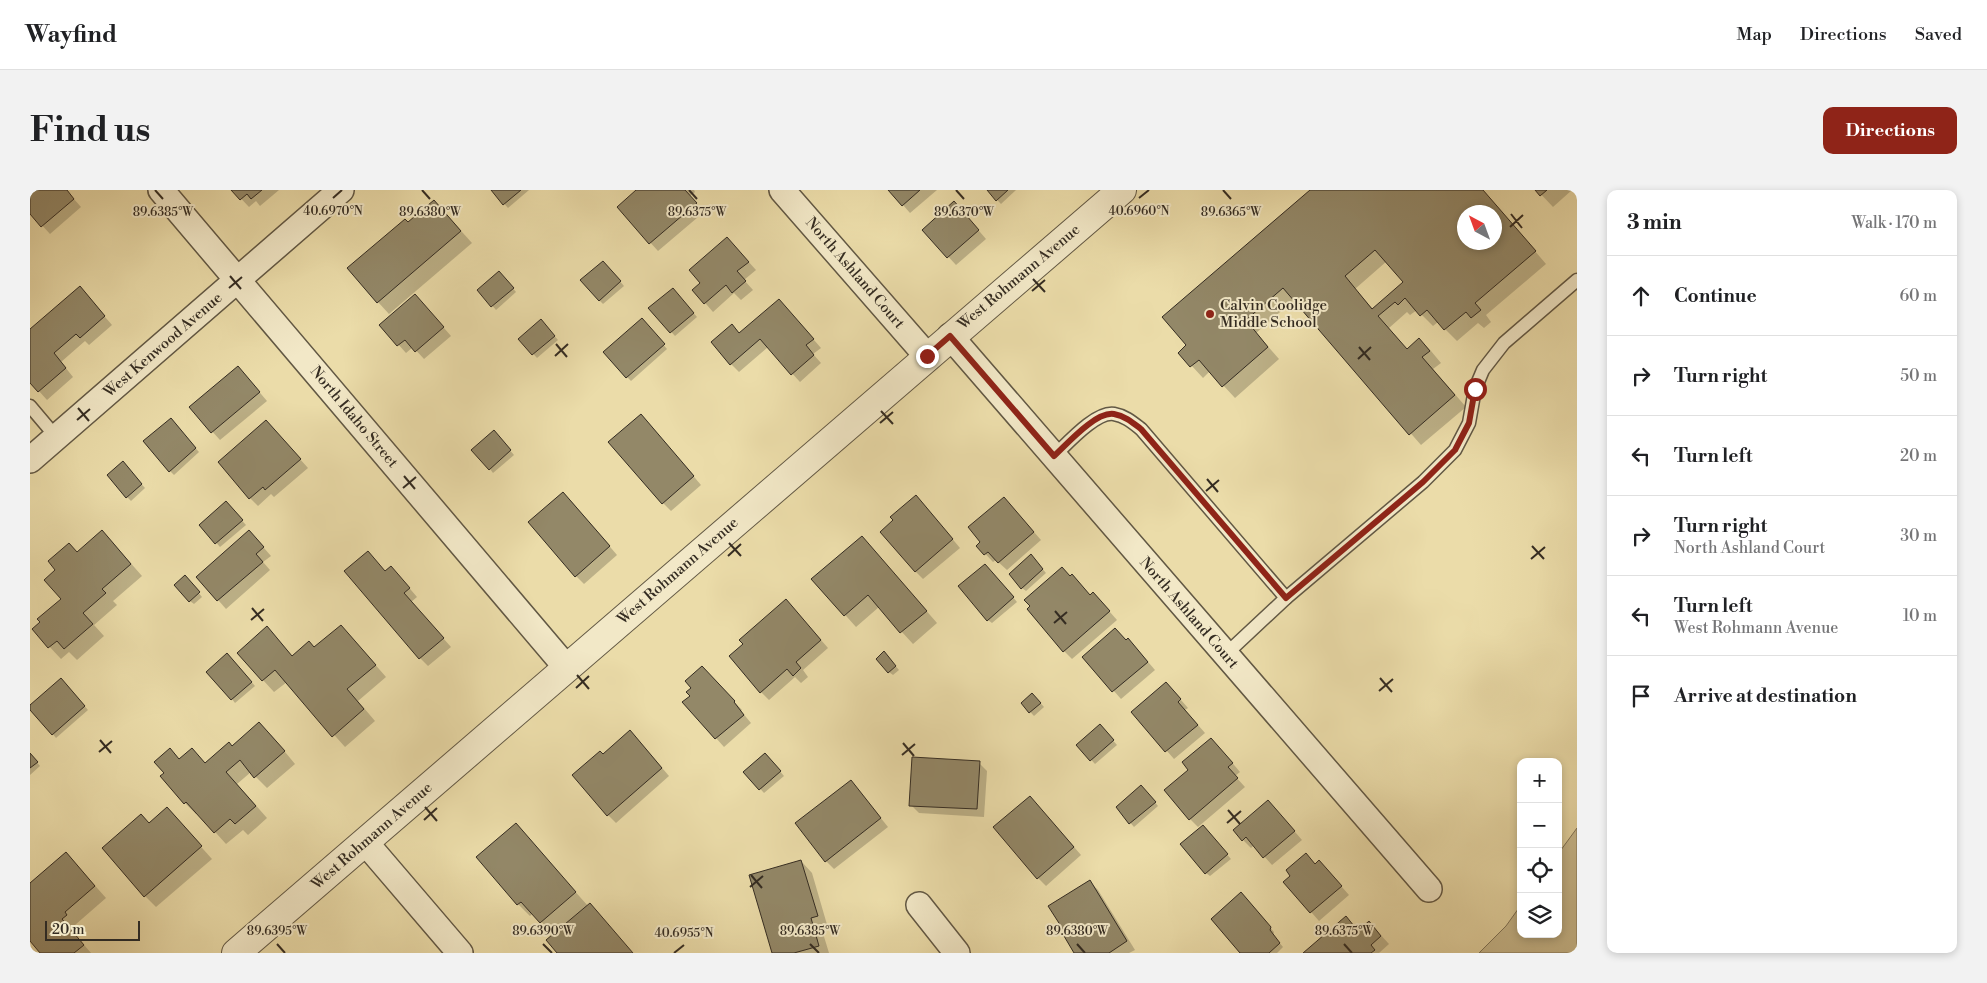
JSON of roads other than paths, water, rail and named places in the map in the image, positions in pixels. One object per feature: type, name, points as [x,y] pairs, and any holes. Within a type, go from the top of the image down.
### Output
[{"type":"street","name":"North Idaho Street","points":[[161,190],[566,667]]},
{"type":"street","name":"West Kenwood Avenue","points":[[30,460],[341,190]]},
{"type":"street","name":"North Ashland Court","points":[[782,190],[927,356]]},
{"type":"street","name":"West Rohmann Avenue","points":[[236,953],[950,336],[1122,190]]},
{"type":"street","name":"North Ashland Court","points":[[950,336],[1428,888]]},
{"type":"street","points":[[365,842],[460,953]]},
{"type":"street","points":[[919,905],[957,953]]},
{"type":"lane","points":[[1225,655],[1286,598],[1423,482],[1455,450],[1469,423],[1475,389],[1483,370],[1504,344],[1577,280]]},
{"type":"lane","points":[[30,406],[57,438]]},
{"type":"lane","points":[[1054,456],[1081,430],[1099,417],[1112,413],[1128,418],[1141,429],[1286,598]]},
{"type":"place","name":"Calvin Coolidge Middle School","points":[[1210,314]]}]
